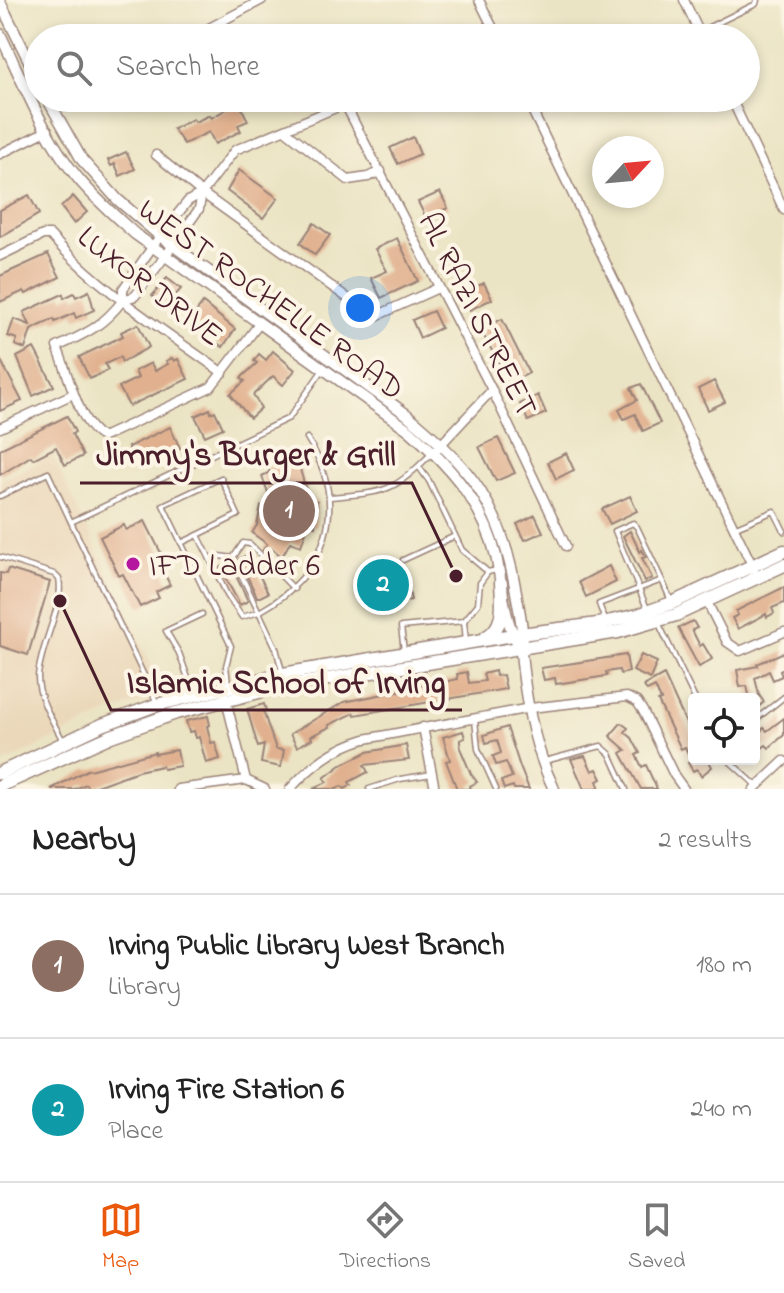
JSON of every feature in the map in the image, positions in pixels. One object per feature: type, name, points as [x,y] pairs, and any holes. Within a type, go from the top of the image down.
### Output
[{"type":"main road","points":[[0,786],[102,725],[158,705],[193,695],[279,687],[593,638],[658,622],[707,602],[784,551]]},
{"type":"main road","points":[[0,773],[225,691],[283,674],[518,634],[606,623],[648,612],[755,572],[784,565]]},
{"type":"main road","points":[[480,640],[498,628],[502,603],[496,575]]},
{"type":"main road","points":[[405,653],[406,667]]},
{"type":"street","points":[[217,24],[262,0]]},
{"type":"street","points":[[479,0],[491,24]]},
{"type":"street","points":[[684,0],[696,24]]},
{"type":"street","points":[[0,2],[24,51]]},
{"type":"street","name":"WEST ROCHELLE ROAD","points":[[0,34],[24,82]]},
{"type":"street","name":"WEST ROCHELLE ROAD","points":[[39,112],[76,176],[103,205],[153,247],[409,430],[434,452],[455,475],[479,511],[496,575],[518,634]]},
{"type":"street","name":"WEST ROCHELLE ROAD","points":[[55,112],[73,146],[97,179],[160,236],[442,443],[476,482],[502,531],[513,578],[520,649],[534,734],[554,789]]},
{"type":"street","name":"AL RAZI STREET","points":[[286,131],[328,112]]},
{"type":"street","name":"AL RAZI STREET","points":[[349,112],[492,390],[566,546]]},
{"type":"street","points":[[533,112],[755,572]]},
{"type":"street","points":[[738,112],[784,210]]},
{"type":"street","points":[[0,154],[48,130]]},
{"type":"street","points":[[123,300],[123,289],[160,236],[188,201],[202,193],[235,150],[286,131],[348,180],[381,171]]},
{"type":"street","points":[[156,155],[202,193],[374,317],[438,288]]},
{"type":"street","points":[[202,193],[199,209],[135,296],[123,300],[109,319],[98,327],[57,347],[70,375],[73,394],[93,433],[103,437],[211,387],[259,324]]},
{"type":"street","name":"LUXOR DRIVE","points":[[0,256],[43,235],[50,235],[80,266],[223,373]]},
{"type":"street","points":[[434,452],[492,390]]},
{"type":"street","points":[[0,428],[73,394]]},
{"type":"street","points":[[707,602],[727,642],[740,651],[784,632]]},
{"type":"street","points":[[225,691],[246,780]]},
{"type":"street","points":[[290,789],[318,760],[349,744],[530,708],[627,697],[637,702],[684,789]]},
{"type":"street","points":[[423,727],[435,789]]},
{"type":"street","points":[[755,788],[784,761]]},
{"type":"street","points":[[178,789],[246,780],[265,789]]},
{"type":"lane","points":[[721,24],[756,4],[757,0]]},
{"type":"lane","points":[[71,522],[289,418],[323,369]]},
{"type":"lane","points":[[198,535],[240,616],[259,612],[294,589],[309,573],[324,538],[329,497],[319,461],[307,438]]},
{"type":"lane","points":[[329,497],[378,493],[393,488],[434,452]]},
{"type":"lane","points":[[419,467],[429,481],[462,550],[496,575],[480,583],[478,604],[464,621],[466,643]]},
{"type":"lane","points":[[0,496],[48,473],[158,705]]},
{"type":"lane","points":[[181,543],[238,515],[221,478],[163,505],[181,543],[231,646],[225,691]]},
{"type":"lane","points":[[734,528],[774,511],[784,531]]},
{"type":"lane","points":[[648,612],[615,531],[633,523],[672,603]]},
{"type":"lane","points":[[403,560],[455,536]]},
{"type":"lane","points":[[233,558],[241,544],[250,544],[294,589]]},
{"type":"lane","points":[[210,559],[219,556],[233,558]]},
{"type":"lane","points":[[0,557],[54,574],[59,579],[59,597],[38,679],[43,701],[66,748]]},
{"type":"lane","points":[[233,558],[276,648],[283,674]]},
{"type":"lane","points":[[606,623],[599,604],[662,580]]},
{"type":"lane","points":[[193,695],[179,653],[166,631],[202,614]]},
{"type":"lane","points":[[405,653],[401,627],[464,621]]},
{"type":"lane","points":[[658,622],[692,693]]},
{"type":"lane","points":[[760,716],[784,697]]},
{"type":"lane","points":[[474,718],[478,749],[496,789]]},
{"type":"lane","points":[[543,762],[601,746],[610,754],[626,789]]},
{"type":"lane","points":[[733,765],[755,788]]},
{"type":"lane","points":[[369,789],[400,779],[432,774]]},
{"type":"shaded area","points":[[52,455],[165,694],[108,713],[0,765],[0,481]]},
{"type":"building","points":[[222,112],[244,112],[248,121],[238,125],[241,131],[215,144],[209,132],[184,144],[173,129],[193,119],[195,122],[210,115],[211,118]]},
{"type":"building","points":[[413,137],[420,154],[398,164],[390,148]]},
{"type":"building","points":[[126,152],[135,169],[120,176],[115,164],[111,166],[108,160]]},
{"type":"building","points":[[239,170],[278,198],[263,218],[227,191]]},
{"type":"building","points":[[440,192],[448,208],[426,218],[418,202]]},
{"type":"building","points":[[29,195],[39,214],[0,237],[0,210]]},
{"type":"building","points":[[73,196],[87,212],[74,224],[61,207]]},
{"type":"building","points":[[314,223],[330,235],[315,255],[300,243]]},
{"type":"building","points":[[397,238],[418,281],[381,298],[371,278],[387,271],[375,249]]},
{"type":"building","points":[[48,254],[60,277],[26,294],[24,291],[0,302],[0,276]]},
{"type":"building","points":[[167,278],[181,289],[165,307],[152,296]]},
{"type":"building","points":[[484,283],[492,299],[470,310],[462,293]]},
{"type":"building","points":[[89,291],[94,310],[76,318],[74,313],[55,322],[54,319],[31,330],[25,349],[15,345],[17,339],[8,336],[14,319],[30,325],[24,312],[63,294],[64,298],[74,293],[76,297]]},
{"type":"building","points":[[203,303],[235,329],[223,347],[188,323]]},
{"type":"building","points":[[433,311],[441,328],[420,338],[412,320]]},
{"type":"building","points":[[502,319],[529,373],[510,383],[480,329]]},
{"type":"building","points":[[138,324],[149,347],[122,362],[120,357],[105,364],[108,370],[90,379],[79,357],[123,336],[121,332]]},
{"type":"building","points":[[34,348],[54,386],[33,396],[17,357]]},
{"type":"building","points":[[273,351],[295,370],[283,385],[273,376],[253,395],[261,408],[250,418],[230,394],[245,381],[241,378],[257,363],[254,361],[259,354],[266,360]]},
{"type":"building","points":[[172,358],[174,361],[178,359],[188,379],[129,406],[119,387],[138,378],[135,371],[151,363],[155,371]]},
{"type":"building","points":[[0,359],[22,401],[0,411]]},
{"type":"building","points":[[714,381],[725,402],[708,410],[698,389]]},
{"type":"building","points":[[641,384],[660,423],[643,431],[635,414],[624,419],[619,410],[637,400],[631,388]]},
{"type":"building","points":[[538,395],[546,413],[528,421],[520,404]]},
{"type":"building","points":[[210,409],[211,413],[215,411],[223,428],[205,436],[195,416]]},
{"type":"building","points":[[67,416],[83,456],[65,465],[56,447],[33,459],[31,456],[0,475],[0,449]]},
{"type":"building","points":[[170,427],[180,448],[162,457],[159,453],[136,464],[128,447]]},
{"type":"building","points":[[498,438],[515,473],[496,481],[479,447]]},
{"type":"building","points":[[566,453],[574,470],[556,479],[548,462]]},
{"type":"building","points":[[278,459],[282,464],[288,460],[290,465],[298,462],[306,490],[270,498],[262,476],[270,472],[267,467]]},
{"type":"building","points":[[630,496],[637,511],[610,524],[602,509]]},
{"type":"building","points":[[270,499],[317,501],[315,526],[308,525],[301,546],[290,542],[282,557],[272,548],[263,550],[267,544],[252,533],[261,506],[270,507]]},
{"type":"building","points":[[535,515],[543,532],[525,540],[517,524]]},
{"type":"building","name":"IFD Ladder 6","points":[[145,521],[162,555],[157,558],[170,585],[156,592],[159,598],[140,607],[123,574],[119,576],[100,537],[124,525],[126,530]]},
{"type":"building","points":[[630,531],[640,552],[642,550],[646,557],[642,558],[652,578],[645,581],[623,536]]},
{"type":"building","points":[[249,554],[268,593],[260,597],[257,597],[239,559]]},
{"type":"building","points":[[230,563],[248,601],[240,605],[220,568]]},
{"type":"building","points":[[609,566],[616,582],[586,597],[579,582]]},
{"type":"building","points":[[8,569],[50,582],[28,655],[0,646],[0,573],[6,574]]},
{"type":"building","points":[[393,571],[394,576],[405,573],[411,600],[390,605],[389,600],[370,604],[364,591],[360,592],[357,579]]},
{"type":"building","points":[[784,587],[784,603],[772,608],[774,613],[738,629],[732,618],[738,615],[736,611]]},
{"type":"building","points":[[693,621],[697,628],[692,630],[700,646],[703,644],[712,659],[699,667],[678,628]]},
{"type":"building","points":[[784,652],[784,669],[780,671],[782,676],[773,680],[769,671],[755,678],[759,693],[749,693],[747,686],[740,687],[737,670]]},
{"type":"building","points":[[626,655],[629,672],[606,672],[607,676],[556,684],[555,678],[544,680],[541,668]]},
{"type":"building","points":[[641,655],[657,662],[650,679],[633,671]]},
{"type":"building","points":[[495,671],[496,676],[503,675],[506,689],[354,713],[329,725],[297,747],[290,734],[344,702],[458,679],[457,674],[467,672],[469,683],[485,681],[483,674]]},
{"type":"building","points":[[664,675],[688,727],[688,753],[685,747],[681,749],[658,701],[661,700],[655,687],[647,691],[644,686]]},
{"type":"building","points":[[264,704],[266,710],[263,711],[276,749],[284,750],[281,767],[261,763],[264,745],[258,747],[247,709]]},
{"type":"building","points":[[208,716],[211,743],[215,742],[220,759],[206,763],[199,737],[196,738],[194,731],[189,732],[186,721]]},
{"type":"building","points":[[784,718],[784,735],[769,748],[766,745],[760,750],[760,732],[764,728],[767,731]]},
{"type":"building","points":[[621,723],[628,728],[625,732],[632,738],[640,753],[636,755],[642,767],[646,765],[657,789],[641,789],[621,753],[626,750],[610,736]]},
{"type":"building","points":[[507,727],[529,789],[514,789],[513,786],[504,789],[501,781],[512,777],[506,762],[496,765],[493,756],[501,753],[497,740],[486,743],[484,735]]},
{"type":"building","points":[[463,731],[465,738],[460,740],[460,748],[477,782],[470,786],[471,789],[457,789],[446,761],[450,760],[443,737]]},
{"type":"building","points":[[406,745],[409,760],[364,765],[368,772],[349,782],[351,785],[345,789],[341,786],[337,789],[313,789],[327,782],[324,778],[341,765],[367,752]]},
{"type":"building","points":[[177,750],[180,766],[138,771],[88,789],[86,784],[75,789],[51,789],[89,769],[155,752]]},
{"type":"building","points":[[585,756],[592,771],[597,769],[602,779],[597,781],[600,789],[584,789],[571,759]]},
{"type":"building","points":[[689,765],[712,767],[701,776],[697,769],[693,771]]},
{"type":"place","name":"Irving Public Library West Branch","points":[[289,511]]},
{"type":"place","name":"IFD Ladder 6","points":[[133,564]]},
{"type":"place","name":"Jimmy's Burger & Grill","points":[[456,576]]},
{"type":"place","name":"Irving Fire Station 6","points":[[383,585]]},
{"type":"place","name":"Islamic School of Irving","points":[[60,601]]}]
